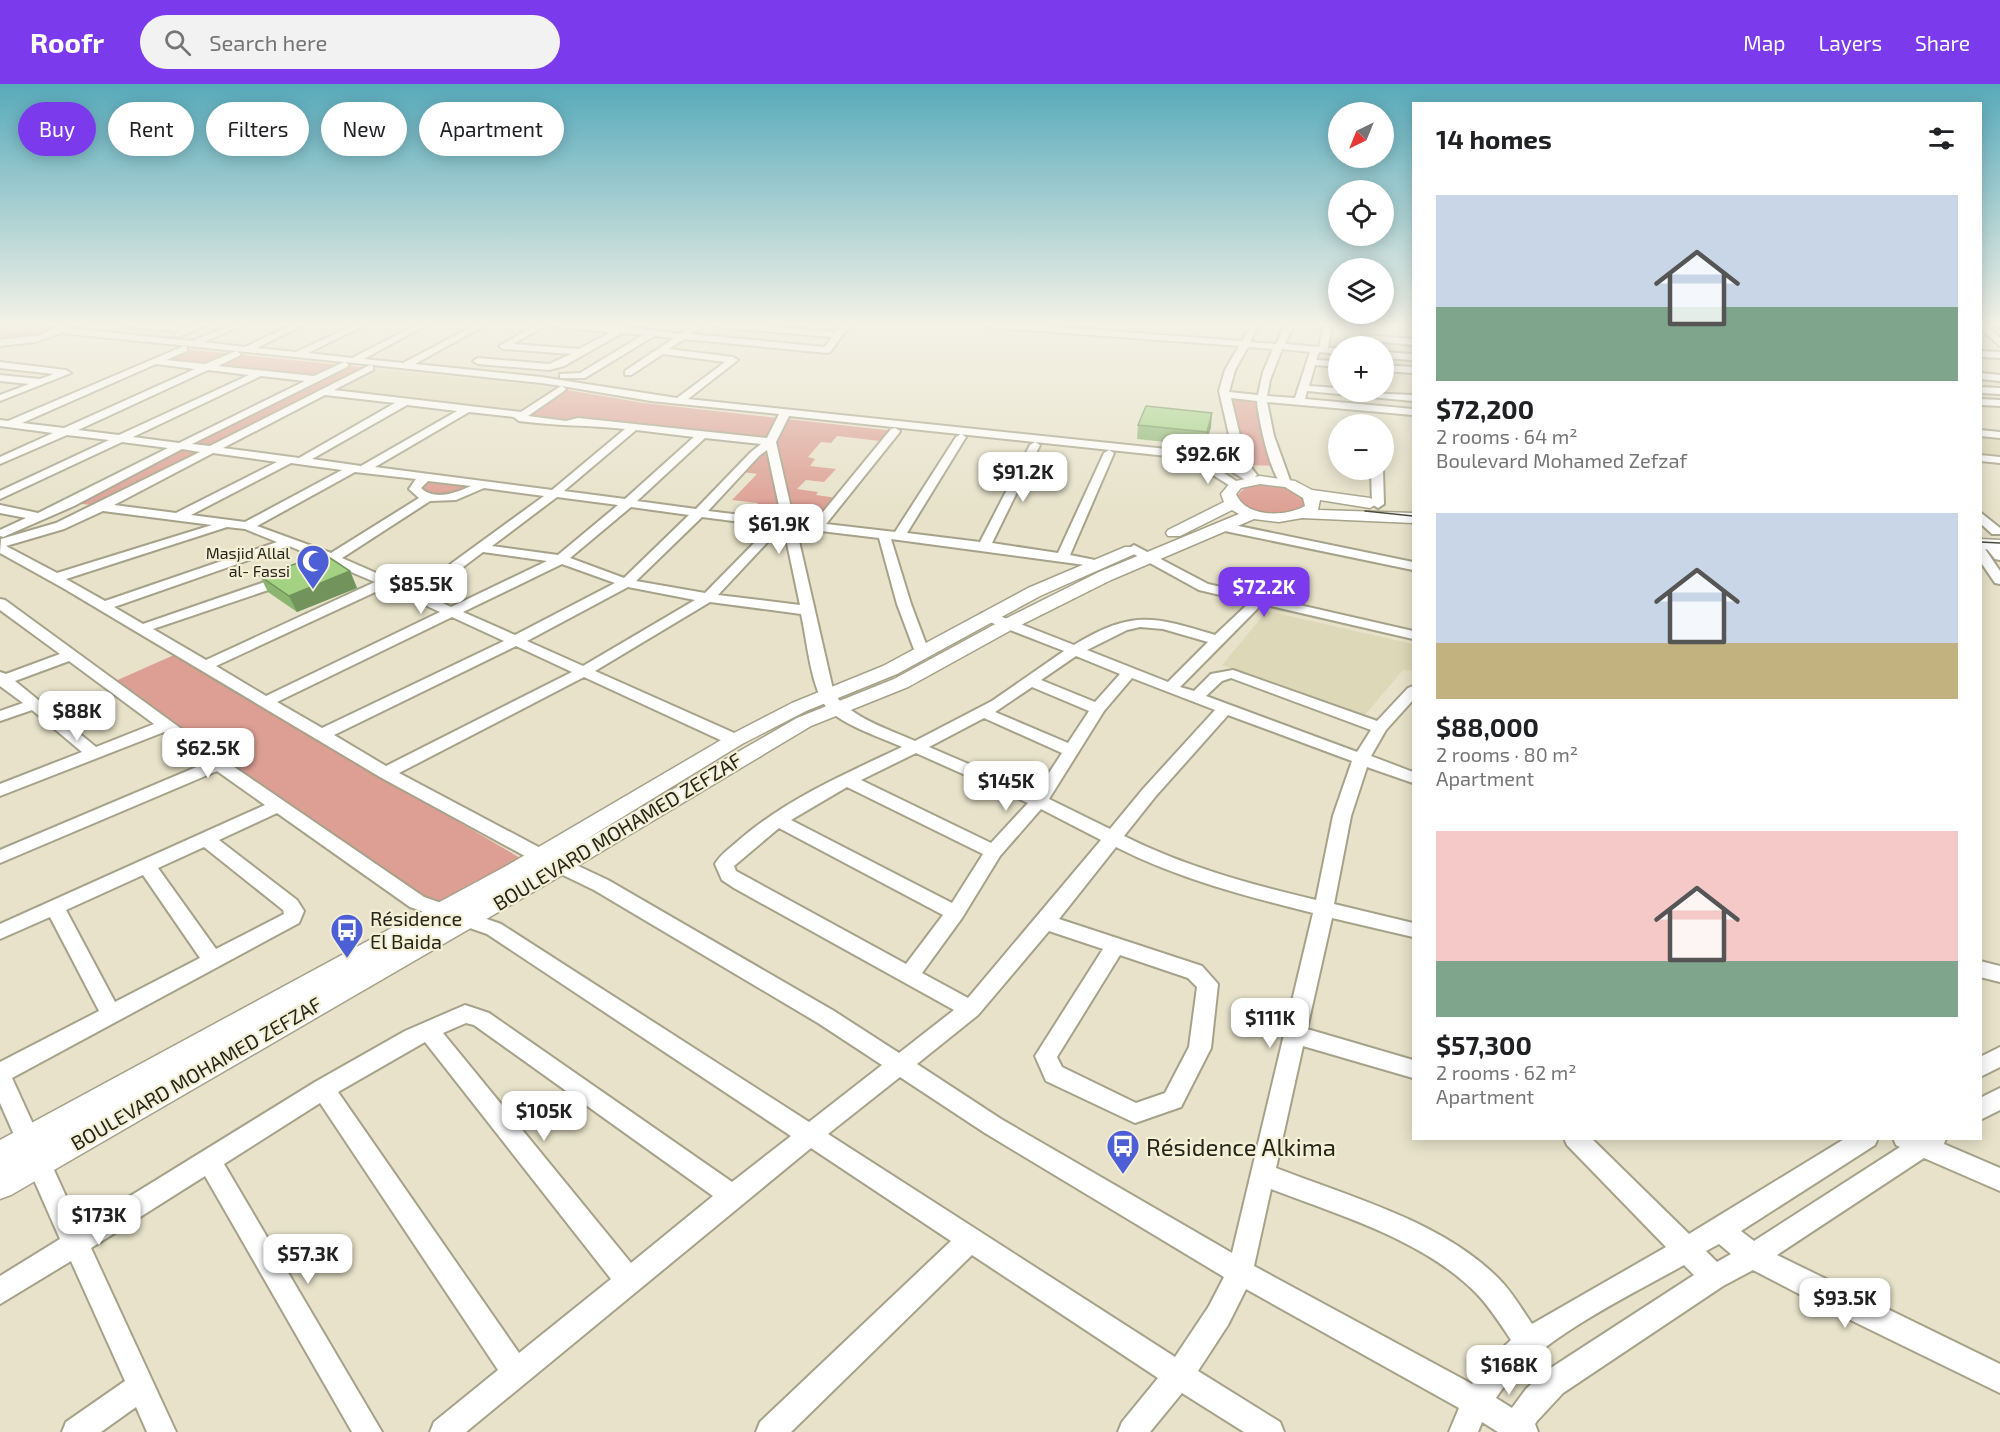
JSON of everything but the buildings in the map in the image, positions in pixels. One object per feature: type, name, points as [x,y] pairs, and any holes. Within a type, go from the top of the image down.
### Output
[{"type":"main road","points":[[1412,507],[1308,494],[1285,483],[1254,481],[1236,485],[1228,494],[1233,504],[1253,514],[1280,518],[1304,514],[1412,518]]},
{"type":"main road","points":[[1304,514],[1313,505],[1308,494]]},
{"type":"main road","name":"BOULEVARD MOHAMED ZEFZAF","points":[[0,1155],[33,1152],[467,919],[550,861],[735,740],[831,702],[901,683],[1079,588],[1184,528],[1233,504]]},
{"type":"main road","name":"BOULEVARD MOHAMED ZEFZAF","points":[[0,1185],[33,1152],[441,912],[550,861],[730,764],[804,722],[831,702],[870,679],[987,616],[1095,564],[1141,553],[1224,527],[1253,514]]},
{"type":"street","points":[[0,398],[31,387]]},
{"type":"street","points":[[3,425],[96,387]]},
{"type":"street","points":[[0,461],[164,387]]},
{"type":"street","points":[[0,495],[231,387]]},
{"type":"street","points":[[2,541],[39,518],[301,387]]},
{"type":"street","points":[[2,541],[54,528],[101,507],[333,387]]},
{"type":"street","points":[[542,387],[783,416],[1166,452],[1226,463],[1240,469],[1254,481]]},
{"type":"street","points":[[582,387],[618,396],[679,401],[895,431],[1109,453],[1190,464],[1217,473],[1236,485]]},
{"type":"street","points":[[679,401],[698,387]]},
{"type":"street","points":[[1225,387],[1241,461],[1254,481]]},
{"type":"street","points":[[1263,387],[1262,399],[1267,426],[1285,483]]},
{"type":"street","points":[[1299,402],[1304,388],[1328,390]]},
{"type":"street","points":[[561,389],[519,418],[566,424],[578,421],[771,442]]},
{"type":"street","points":[[1982,391],[2000,391]]},
{"type":"street","points":[[323,392],[522,415]]},
{"type":"street","points":[[1982,393],[1998,405]]},
{"type":"street","points":[[1225,395],[1377,413],[1412,412]]},
{"type":"street","points":[[1394,396],[1412,398]]},
{"type":"street","points":[[178,517],[293,461],[405,402]]},
{"type":"street","points":[[1982,404],[1998,405]]},
{"type":"street","points":[[247,526],[467,409]]},
{"type":"street","points":[[321,735],[517,640],[626,583],[698,514],[755,454],[771,442],[783,416]]},
{"type":"street","points":[[3,425],[68,431],[698,514],[788,522],[984,546],[1095,564]]},
{"type":"street","points":[[416,596],[554,494],[634,427]]},
{"type":"street","points":[[818,526],[895,431]]},
{"type":"street","points":[[1982,433],[2000,435]]},
{"type":"street","points":[[265,702],[561,559],[628,503],[702,435]]},
{"type":"street","points":[[899,536],[961,437]]},
{"type":"street","points":[[771,442],[806,610],[831,702],[911,747],[1040,801],[1149,856],[1186,871],[1238,888],[1412,930]]},
{"type":"street","points":[[984,546],[1035,445]]},
{"type":"street","points":[[1063,557],[1109,453]]},
{"type":"street","points":[[1982,459],[2000,460]]},
{"type":"street","points":[[1226,463],[1241,461]]},
{"type":"street","points":[[425,478],[416,485],[415,489],[420,495],[429,497],[455,496],[480,485]]},
{"type":"street","points":[[1377,480],[1378,504]]},
{"type":"street","points":[[317,569],[335,560],[429,497]]},
{"type":"street","points":[[101,507],[247,526],[386,582],[735,740]]},
{"type":"street","points":[[0,508],[39,518]]},
{"type":"street","points":[[386,773],[583,672],[708,598],[771,530],[788,522]]},
{"type":"street","points":[[1982,522],[2000,580]]},
{"type":"street","points":[[55,578],[229,524]]},
{"type":"street","points":[[1224,527],[1412,566]]},
{"type":"street","points":[[884,535],[904,604],[922,652]]},
{"type":"street","points":[[2,541],[55,578],[386,773],[550,861],[601,885],[697,941],[826,1017],[993,1126],[1240,1272],[1476,1402],[1519,1431],[1540,1393],[1714,1277],[1753,1256],[1920,1141],[2000,1180]]},
{"type":"street","points":[[103,606],[289,542]]},
{"type":"street","points":[[481,548],[561,559],[626,583],[708,598],[806,610]]},
{"type":"street","points":[[1141,553],[1204,587],[1412,635]]},
{"type":"street","points":[[141,629],[295,576]]},
{"type":"street","points":[[205,666],[386,582]]},
{"type":"street","points":[[1170,688],[1258,601]]},
{"type":"street","points":[[0,603],[218,764],[417,902],[494,930],[1178,1375],[1270,1432]]},
{"type":"street","points":[[987,616],[1196,698],[1412,778]]},
{"type":"street","points":[[971,1009],[729,875],[724,864],[739,849],[777,820],[845,779],[983,712],[1075,649],[1123,626],[1141,623],[1168,626],[1218,641]]},
{"type":"street","points":[[2,678],[70,656]]},
{"type":"street","points":[[909,975],[955,913],[994,852],[1040,801],[1098,709],[1130,672]]},
{"type":"street","points":[[1196,698],[1216,677],[1233,674],[1380,728]]},
{"type":"street","points":[[2,678],[94,754]]},
{"type":"street","points":[[1030,681],[1098,709]]},
{"type":"street","points":[[1132,1432],[1178,1375],[1230,1299],[1240,1272],[1263,1174],[1324,908],[1342,816],[1361,759],[1380,728],[1412,692]]},
{"type":"street","points":[[0,716],[33,705]]},
{"type":"street","points":[[444,1432],[732,1196],[971,1009],[1046,922],[1196,739],[1226,708]]},
{"type":"street","points":[[983,712],[1071,751]]},
{"type":"street","points":[[0,790],[167,725]]},
{"type":"street","points":[[0,857],[218,764]]},
{"type":"street","points":[[845,779],[994,852]]},
{"type":"street","points":[[0,932],[280,805]]},
{"type":"street","points":[[777,820],[955,913]]},
{"type":"street","points":[[162,1432],[74,1245],[0,1074],[292,918],[294,911],[290,905],[207,840]]},
{"type":"street","points":[[147,866],[213,960]]},
{"type":"street","points":[[55,908],[111,1014]]},
{"type":"street","points":[[1046,922],[1116,945],[1195,972],[1208,984],[1200,1048],[1173,1100],[1135,1113],[1054,1074],[1047,1056],[1116,945]]},
{"type":"street","points":[[1982,970],[2000,974]]},
{"type":"street","points":[[0,1291],[323,1089],[428,1030],[465,1014],[481,1019],[732,1196]]},
{"type":"street","points":[[428,1030],[628,1280]]},
{"type":"street","points":[[1294,1034],[1412,1069]]},
{"type":"street","points":[[1982,1067],[2000,1056]]},
{"type":"street","points":[[323,1089],[516,1372]]},
{"type":"street","points":[[1982,1109],[2000,1098]]},
{"type":"street","points":[[1577,1140],[1714,1277]]},
{"type":"street","points":[[1463,1432],[1476,1402],[1499,1368],[1529,1342],[1552,1326],[1720,1230],[1864,1140]]},
{"type":"street","points":[[210,1160],[368,1432]]},
{"type":"street","points":[[1263,1174],[1376,1219],[1424,1242],[1461,1265],[1483,1282],[1529,1342]]},
{"type":"street","points":[[1720,1230],[1753,1256],[1839,1301],[2000,1378]]},
{"type":"street","points":[[770,1432],[971,1239]]},
{"type":"street","points":[[76,1432],[141,1386]]},
{"type":"shaded area","points":[[300,387],[333,387],[102,506],[72,503]]},
{"type":"shaded area","points":[[333,387],[547,387],[561,389],[522,415],[323,392]]},
{"type":"shaded area","points":[[561,389],[644,403],[895,431],[880,441],[837,436],[831,443],[821,442],[808,457],[815,459],[810,466],[836,469],[824,482],[806,480],[797,489],[837,498],[818,520],[752,512],[758,503],[732,500],[757,474],[743,472],[770,443],[572,421],[568,424],[518,418]]},
{"type":"shaded area","points":[[1228,398],[1255,399],[1276,466],[1246,465]]},
{"type":"shaded area","points":[[1982,435],[2000,437],[2000,457],[1982,456]]},
{"type":"shaded area","points":[[423,480],[475,487],[442,496],[426,494],[419,485]]},
{"type":"shaded area","points":[[1265,484],[1286,487],[1302,494],[1307,504],[1292,514],[1273,515],[1253,510],[1239,500],[1238,495],[1246,488]]},
{"type":"shaded area","points":[[1267,611],[1412,644],[1412,671],[1403,670],[1365,715],[1222,665]]},
{"type":"shaded area","points":[[174,655],[527,862],[433,914],[276,813],[104,686]]},
{"type":"tram line","points":[[1365,511],[1412,516]]},
{"type":"tram line","points":[[1982,542],[2000,543]]},
{"type":"place","name":"Masjid Allal al- Fassi","points":[[313,590]]},
{"type":"place","name":"Résidence El Baida","points":[[347,959]]},
{"type":"place","name":"Résidence Alkima","points":[[1123,1175]]}]
